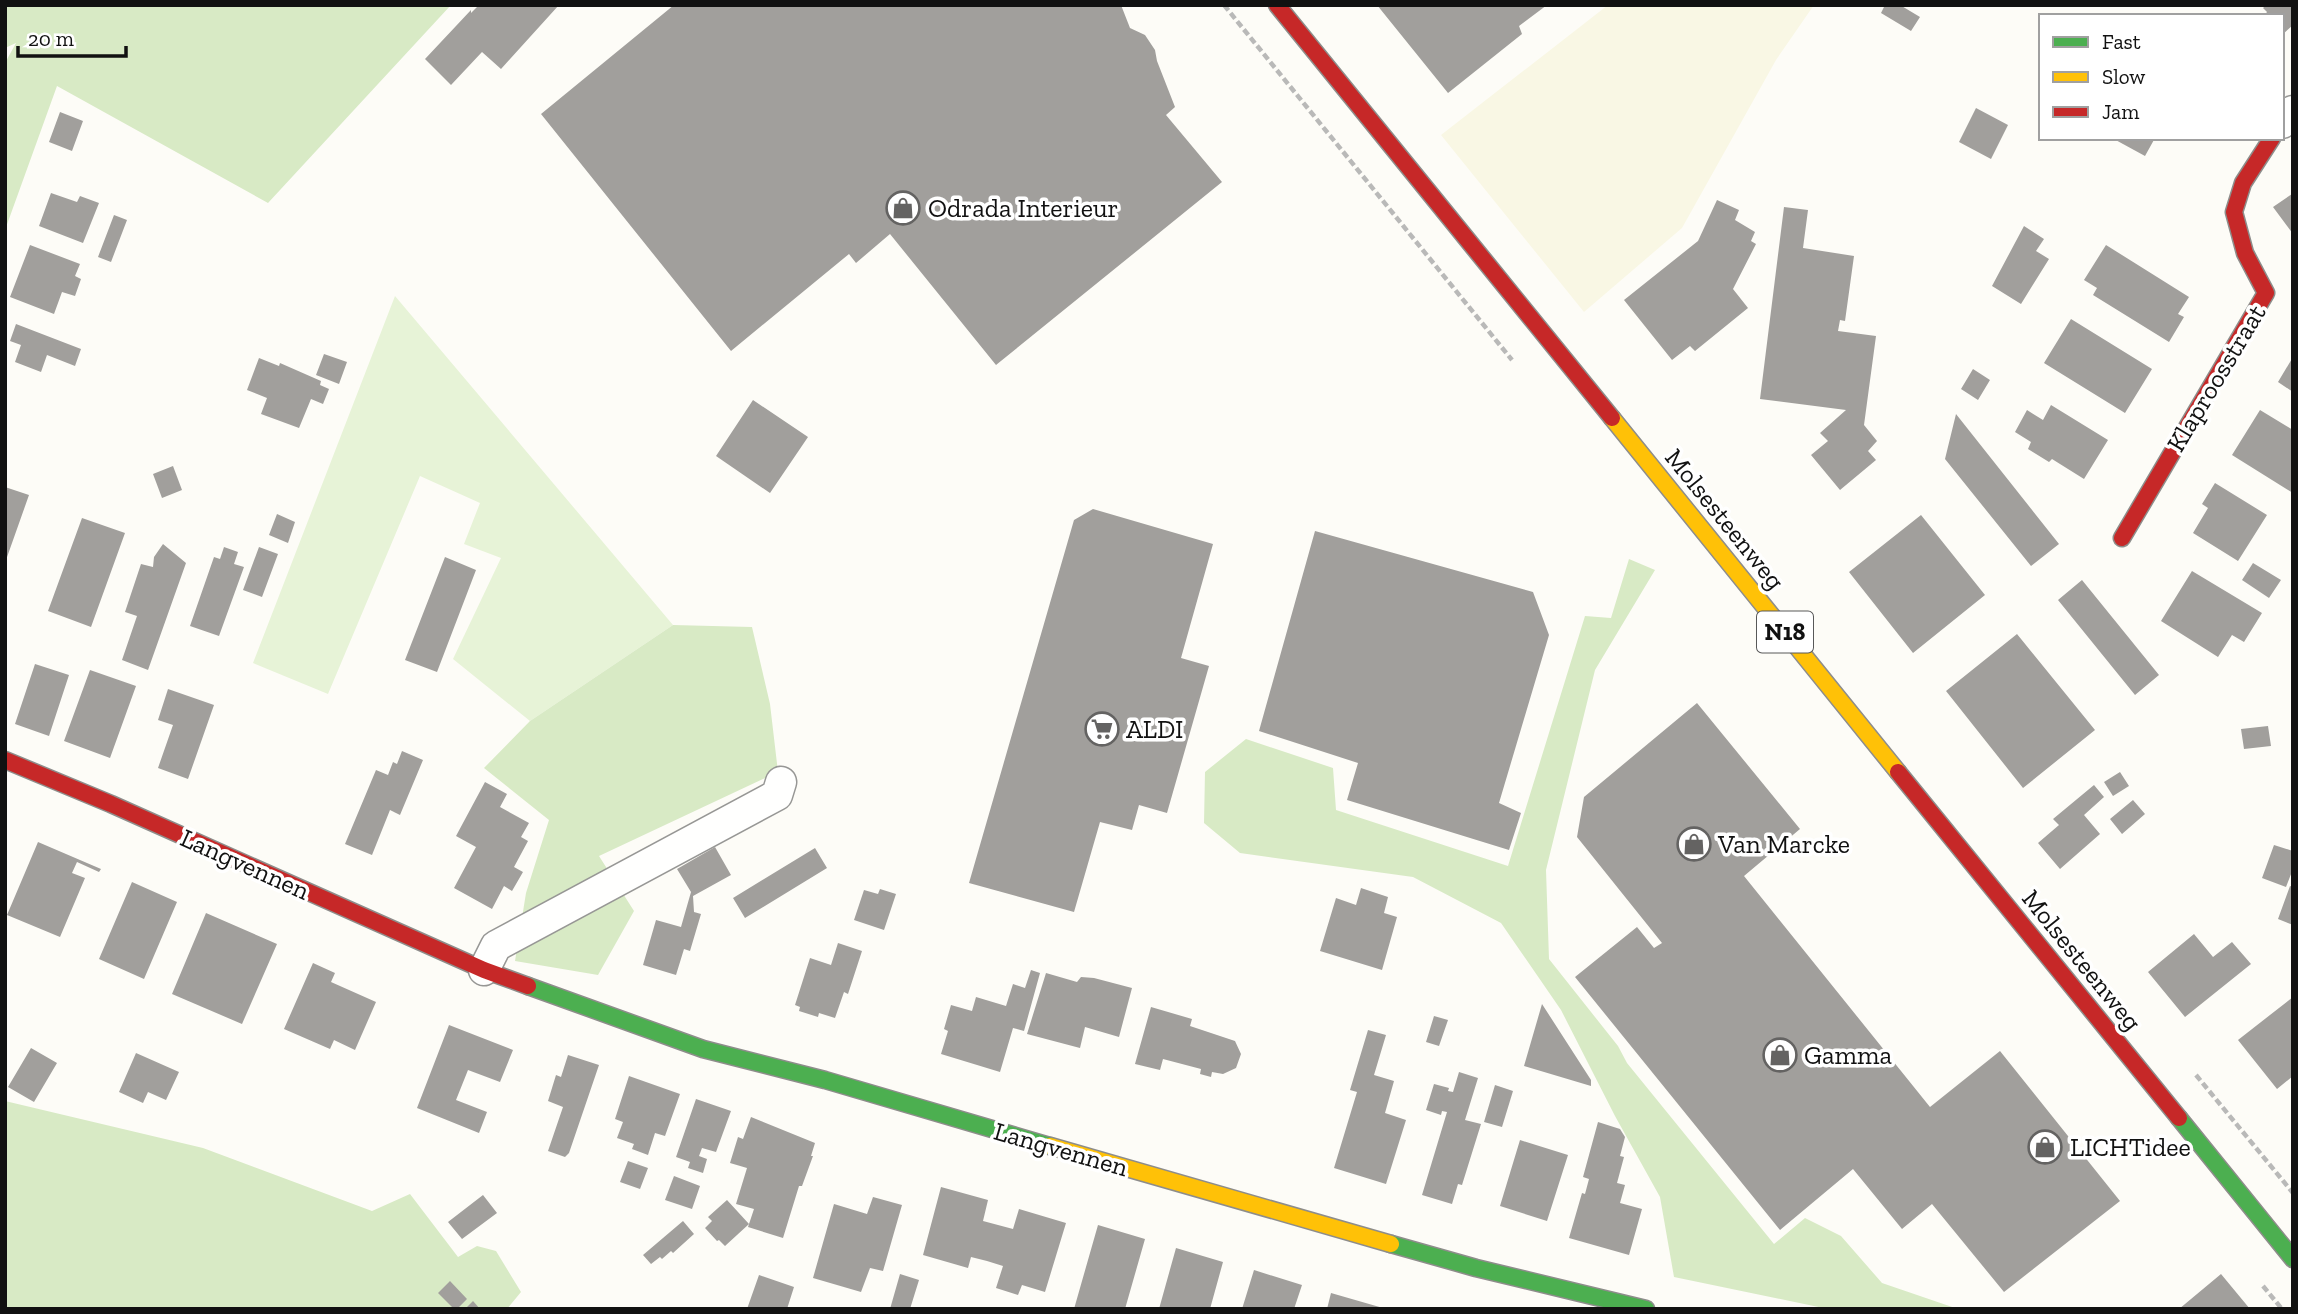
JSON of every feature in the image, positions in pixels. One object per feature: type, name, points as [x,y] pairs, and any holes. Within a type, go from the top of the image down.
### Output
[{"type":"street","name":"Molsesteenweg","points":[[1277,5],[2293,1259]]},
{"type":"street","name":"Klaproosstraat","points":[[2122,538],[2266,293],[2245,253],[2234,212],[2243,183],[2271,140]]},
{"type":"street","name":"Langvennen","points":[[5,760],[111,804],[484,970],[703,1049],[825,1080],[1476,1268],[1646,1309]]},
{"type":"street","points":[[484,970],[496,946],[777,795],[781,782]]},
{"type":"shaded area","points":[[1608,5],[1814,5],[1776,60],[1682,228],[1584,312],[1441,135]]},
{"type":"green space","points":[[7,5],[451,5],[268,203],[57,86],[5,230],[5,63],[16,43],[5,48]]},
{"type":"green space","points":[[395,296],[673,625],[530,721],[453,659],[501,558],[464,544],[480,503],[420,476],[328,694],[253,663]]},
{"type":"green space","points":[[1629,559],[1655,570],[1595,670],[1546,870],[1549,959],[1618,1046],[1627,1063],[1774,1244],[1805,1218],[1841,1236],[1882,1283],[1958,1309],[1828,1309],[1674,1277],[1660,1197],[1561,1010],[1501,923],[1413,877],[1240,853],[1204,823],[1205,772],[1246,739],[1333,768],[1336,810],[1508,866],[1585,616],[1611,618]]},
{"type":"green space","points":[[673,625],[752,627],[770,704],[778,772],[599,856],[634,911],[598,975],[515,961],[526,893],[549,820],[484,768],[530,721]]},
{"type":"green space","points":[[5,1101],[203,1148],[372,1211],[410,1194],[458,1257],[477,1246],[496,1251],[521,1292],[507,1309],[5,1309]]},
{"type":"building","points":[[479,5],[559,5],[501,69],[482,52],[451,85],[425,59],[471,10],[471,13]]},
{"type":"building","name":"Odrada Interieur","points":[[674,5],[1121,5],[1130,28],[1145,35],[1155,50],[1175,107],[1166,115],[1222,182],[996,365],[890,234],[856,263],[849,254],[731,351],[541,114]]},
{"type":"building","points":[[1377,5],[1547,5],[1519,26],[1522,34],[1448,93]]},
{"type":"building","points":[[1885,5],[1900,5],[1920,17],[1911,31],[1881,13]]},
{"type":"building","points":[[2266,5],[2293,5],[2293,25],[2284,33],[2284,14],[2266,14],[2267,12],[2263,8]]},
{"type":"building","points":[[1976,108],[2008,125],[1991,159],[1959,142]]},
{"type":"building","points":[[60,112],[83,121],[72,151],[49,142]]},
{"type":"building","points":[[2116,140],[2154,140],[2145,156]]},
{"type":"building","points":[[51,193],[77,202],[80,196],[99,203],[83,243],[39,226]]},
{"type":"building","points":[[2293,195],[2293,234],[2273,207]]},
{"type":"building","points":[[1717,200],[1739,210],[1735,220],[1755,232],[1751,241],[1756,244],[1733,289],[1748,308],[1695,351],[1690,346],[1672,360],[1624,300],[1698,241]]},
{"type":"building","points":[[1784,207],[1808,210],[1803,248],[1854,256],[1845,321],[1840,320],[1838,331],[1876,336],[1864,425],[1877,441],[1868,451],[1876,460],[1840,490],[1811,455],[1828,441],[1820,433],[1846,410],[1760,399]]},
{"type":"building","points":[[114,215],[127,220],[111,262],[98,257]]},
{"type":"building","points":[[2024,226],[2044,239],[2036,251],[2049,259],[2021,304],[1992,286]]},
{"type":"building","points":[[30,245],[80,264],[75,276],[81,279],[75,296],[62,292],[54,314],[10,297]]},
{"type":"building","points":[[2106,245],[2189,297],[2178,314],[2184,317],[2169,342],[2093,295],[2097,288],[2084,280]]},
{"type":"building","points":[[2071,319],[2152,369],[2125,413],[2044,363]]},
{"type":"building","points":[[16,324],[81,349],[75,366],[47,355],[41,372],[15,362],[21,345],[10,341]]},
{"type":"building","points":[[324,354],[347,362],[339,384],[316,375]]},
{"type":"building","points":[[2293,357],[2293,392],[2278,382]]},
{"type":"building","points":[[259,358],[279,366],[280,363],[321,381],[320,385],[329,389],[323,404],[311,399],[299,428],[261,414],[267,398],[247,390]]},
{"type":"building","points":[[1973,369],[1990,380],[1978,400],[1961,389]]},
{"type":"building","points":[[753,400],[808,437],[770,493],[716,456]]},
{"type":"building","points":[[2051,405],[2108,440],[2084,479],[2052,459],[2049,462],[2028,449],[2031,442],[2015,432],[2027,410],[2043,420]]},
{"type":"building","points":[[2260,410],[2293,430],[2293,493],[2232,455]]},
{"type":"building","points":[[1956,414],[2059,544],[2031,566],[1945,459]]},
{"type":"building","points":[[173,466],[182,490],[162,498],[153,474]]},
{"type":"building","points":[[2215,483],[2267,515],[2238,561],[2193,533],[2208,508],[2202,504]]},
{"type":"building","points":[[5,487],[29,495],[6,560],[5,560]]},
{"type":"building","name":"ALDI","points":[[1093,509],[1213,544],[1181,658],[1209,666],[1167,813],[1139,805],[1132,830],[1100,822],[1074,912],[969,883],[1074,520]]},
{"type":"building","points":[[277,514],[295,522],[288,543],[269,535]]},
{"type":"building","points":[[1921,515],[1985,595],[1913,653],[1849,572]]},
{"type":"building","points":[[82,518],[125,533],[91,627],[48,611]]},
{"type":"building","points":[[1315,531],[1533,592],[1549,635],[1499,803],[1521,813],[1509,850],[1347,800],[1358,763],[1259,731]]},
{"type":"building","points":[[163,544],[186,563],[148,670],[122,660],[137,616],[125,612],[141,564],[153,567],[154,557]]},
{"type":"building","points":[[224,547],[238,552],[234,564],[244,567],[219,636],[190,626],[214,557],[220,559]]},
{"type":"building","points":[[259,547],[278,554],[262,597],[243,590]]},
{"type":"building","points":[[445,557],[476,570],[437,672],[405,660]]},
{"type":"building","points":[[2253,563],[2281,580],[2269,598],[2242,580]]},
{"type":"building","points":[[2192,571],[2262,613],[2244,642],[2232,635],[2218,657],[2161,621]]},
{"type":"building","points":[[2082,580],[2159,675],[2135,695],[2058,600]]},
{"type":"building","points":[[2017,634],[2095,730],[2023,788],[1946,691]]},
{"type":"building","points":[[35,664],[69,675],[49,736],[15,724]]},
{"type":"building","points":[[90,670],[136,686],[110,758],[64,741]]},
{"type":"building","points":[[168,689],[214,705],[188,779],[158,768],[173,725],[158,720]]},
{"type":"building","points":[[1697,703],[1800,829],[1744,876],[1930,1107],[2000,1051],[2120,1201],[2004,1292],[1932,1204],[1902,1229],[1853,1169],[1780,1230],[1575,977],[1637,927],[1654,948],[1662,943],[1577,837],[1584,797]]},
{"type":"building","points":[[2268,726],[2271,746],[2244,749],[2241,729]]},
{"type":"building","points":[[402,751],[423,760],[400,815],[390,810],[372,855],[345,844],[376,770],[388,775],[393,762],[397,764]]},
{"type":"building","points":[[2120,772],[2129,786],[2113,796],[2104,782]]},
{"type":"building","points":[[485,782],[507,794],[500,807],[529,823],[521,837],[528,841],[514,867],[523,872],[512,891],[504,886],[492,909],[454,888],[476,847],[456,836]]},
{"type":"building","points":[[2094,785],[2104,797],[2084,815],[2100,834],[2060,869],[2038,843],[2059,825],[2053,819]]},
{"type":"building","points":[[2133,800],[2145,814],[2122,834],[2110,819]]},
{"type":"building","points":[[38,842],[101,869],[99,872],[77,862],[72,873],[85,878],[60,937],[7,915]]},
{"type":"building","points":[[2274,845],[2293,851],[2293,869],[2286,887],[2262,878]]},
{"type":"building","points":[[715,847],[731,875],[693,896],[694,912],[701,914],[690,951],[684,949],[676,975],[643,965],[656,920],[681,927],[691,892],[677,869]]},
{"type":"building","points":[[815,848],[827,868],[745,918],[733,898]]},
{"type":"building","points":[[132,882],[177,902],[144,979],[99,959]]},
{"type":"building","points":[[2290,886],[2293,887],[2293,925],[2278,919]]},
{"type":"building","points":[[1361,888],[1388,897],[1384,913],[1397,917],[1382,970],[1320,951],[1336,898],[1356,905]]},
{"type":"building","points":[[880,889],[896,894],[884,930],[854,920],[864,890],[878,894]]},
{"type":"building","points":[[206,913],[277,944],[242,1024],[172,994]]},
{"type":"building","points":[[2194,934],[2213,957],[2232,942],[2251,964],[2185,1017],[2148,972]]},
{"type":"building","points":[[838,943],[862,951],[848,994],[844,992],[835,1018],[819,1013],[818,1017],[799,1011],[800,1007],[795,1005],[810,958],[831,965]]},
{"type":"building","points":[[313,963],[335,973],[331,982],[376,1002],[355,1050],[334,1040],[330,1049],[284,1029]]},
{"type":"building","points":[[1031,970],[1040,973],[1024,1031],[1013,1028],[1000,1072],[941,1054],[948,1031],[944,1029],[951,1005],[972,1011],[976,997],[1006,1006],[1013,984],[1025,988]]},
{"type":"building","points":[[1046,973],[1077,982],[1081,977],[1094,978],[1132,988],[1119,1037],[1085,1027],[1080,1048],[1027,1034]]},
{"type":"building","points":[[2293,997],[2293,1076],[2277,1089],[2238,1040]]},
{"type":"building","points":[[1542,1004],[1591,1080],[1591,1086],[1524,1066]]},
{"type":"building","points":[[1151,1007],[1192,1019],[1190,1026],[1235,1041],[1241,1054],[1236,1068],[1223,1074],[1212,1072],[1211,1077],[1200,1074],[1201,1069],[1163,1059],[1160,1070],[1135,1064]]},
{"type":"building","points":[[1434,1016],[1448,1020],[1439,1046],[1426,1042]]},
{"type":"building","points":[[449,1025],[513,1050],[500,1082],[468,1070],[456,1100],[487,1112],[479,1133],[417,1108]]},
{"type":"building","points":[[1368,1030],[1386,1035],[1374,1075],[1394,1081],[1385,1113],[1406,1120],[1386,1184],[1334,1168],[1357,1092],[1350,1090]]},
{"type":"building","points":[[31,1048],[57,1063],[34,1102],[8,1087]]},
{"type":"building","points":[[136,1053],[179,1072],[166,1100],[148,1092],[143,1103],[119,1092]]},
{"type":"building","points":[[568,1055],[599,1065],[569,1153],[565,1157],[548,1151],[563,1107],[548,1101],[556,1075],[561,1077]]},
{"type":"building","points":[[1459,1072],[1478,1078],[1465,1120],[1481,1124],[1462,1185],[1458,1184],[1452,1204],[1422,1195],[1447,1112],[1442,1111],[1441,1115],[1426,1110],[1434,1084],[1449,1088],[1448,1091],[1453,1092]]},
{"type":"building","points":[[629,1076],[680,1094],[665,1136],[655,1133],[648,1155],[632,1149],[634,1144],[617,1138],[623,1122],[615,1119]]},
{"type":"building","points":[[1495,1085],[1513,1091],[1502,1127],[1484,1122]]},
{"type":"building","points":[[696,1099],[731,1111],[716,1152],[702,1148],[699,1156],[707,1159],[703,1173],[688,1168],[690,1162],[676,1157]]},
{"type":"building","points":[[751,1117],[815,1143],[813,1156],[802,1186],[799,1186],[783,1238],[748,1227],[754,1209],[736,1204],[747,1168],[730,1163],[738,1137],[743,1139]]},
{"type":"building","points":[[1598,1122],[1620,1129],[1625,1137],[1620,1156],[1624,1157],[1617,1183],[1625,1185],[1620,1203],[1642,1209],[1629,1255],[1569,1238],[1582,1193],[1585,1194],[1589,1179],[1583,1177]]},
{"type":"building","points":[[1520,1140],[1568,1155],[1547,1221],[1500,1206]]},
{"type":"building","points":[[628,1161],[648,1168],[640,1189],[620,1182]]},
{"type":"building","points":[[674,1176],[700,1186],[692,1209],[665,1200]]},
{"type":"building","points":[[941,1187],[988,1200],[983,1221],[1013,1229],[1019,1209],[1066,1223],[1045,1292],[1022,1285],[1018,1295],[996,1288],[1003,1266],[987,1261],[971,1257],[968,1268],[923,1255]]},
{"type":"building","points":[[483,1195],[497,1213],[462,1239],[448,1222]]},
{"type":"building","points":[[873,1197],[902,1205],[883,1271],[870,1268],[861,1292],[813,1278],[834,1204],[867,1214]]},
{"type":"building","points":[[727,1200],[749,1224],[725,1246],[705,1228],[712,1221],[708,1217]]},
{"type":"building","points":[[683,1221],[694,1234],[673,1253],[671,1251],[651,1264],[643,1255]]},
{"type":"building","points":[[1098,1225],[1145,1239],[1125,1309],[1074,1309]]},
{"type":"building","points":[[1176,1248],[1223,1262],[1210,1309],[1159,1309]]},
{"type":"building","points":[[1254,1270],[1302,1285],[1294,1309],[1242,1309]]},
{"type":"building","points":[[900,1274],[919,1280],[910,1309],[890,1309]]},
{"type":"building","points":[[2221,1274],[2250,1309],[2179,1309]]},
{"type":"building","points":[[759,1275],[794,1287],[787,1309],[747,1309]]},
{"type":"building","points":[[450,1281],[467,1299],[457,1309],[438,1293]]},
{"type":"building","points":[[1331,1293],[1383,1308],[1383,1309],[1327,1309]]},
{"type":"building","points":[[473,1301],[480,1309],[465,1309]]},
{"type":"traffic: fast","points":[[528,986],[703,1049],[825,1080],[1050,1146]]},
{"type":"traffic: fast","points":[[2179,1118],[2293,1259]]},
{"type":"traffic: fast","points":[[1391,1244],[1476,1268],[1646,1309]]},
{"type":"traffic: slow","points":[[1612,418],[1898,772]]},
{"type":"traffic: slow","points":[[1050,1146],[1391,1244]]},
{"type":"traffic: jam","points":[[1277,5],[1612,418]]},
{"type":"traffic: jam","points":[[2122,538],[2266,293],[2245,253],[2234,212],[2243,183],[2271,140]]},
{"type":"traffic: jam","points":[[5,760],[111,804],[484,970],[528,986]]},
{"type":"traffic: jam","points":[[1898,772],[2179,1118]]},
{"type":"place","name":"Odrada Interieur","points":[[903,208]]},
{"type":"place","name":"ALDI","points":[[1102,729]]},
{"type":"place","name":"Van Marcke","points":[[1694,844]]},
{"type":"place","name":"Gamma","points":[[1780,1055]]},
{"type":"place","name":"LICHTidee","points":[[2045,1147]]}]
